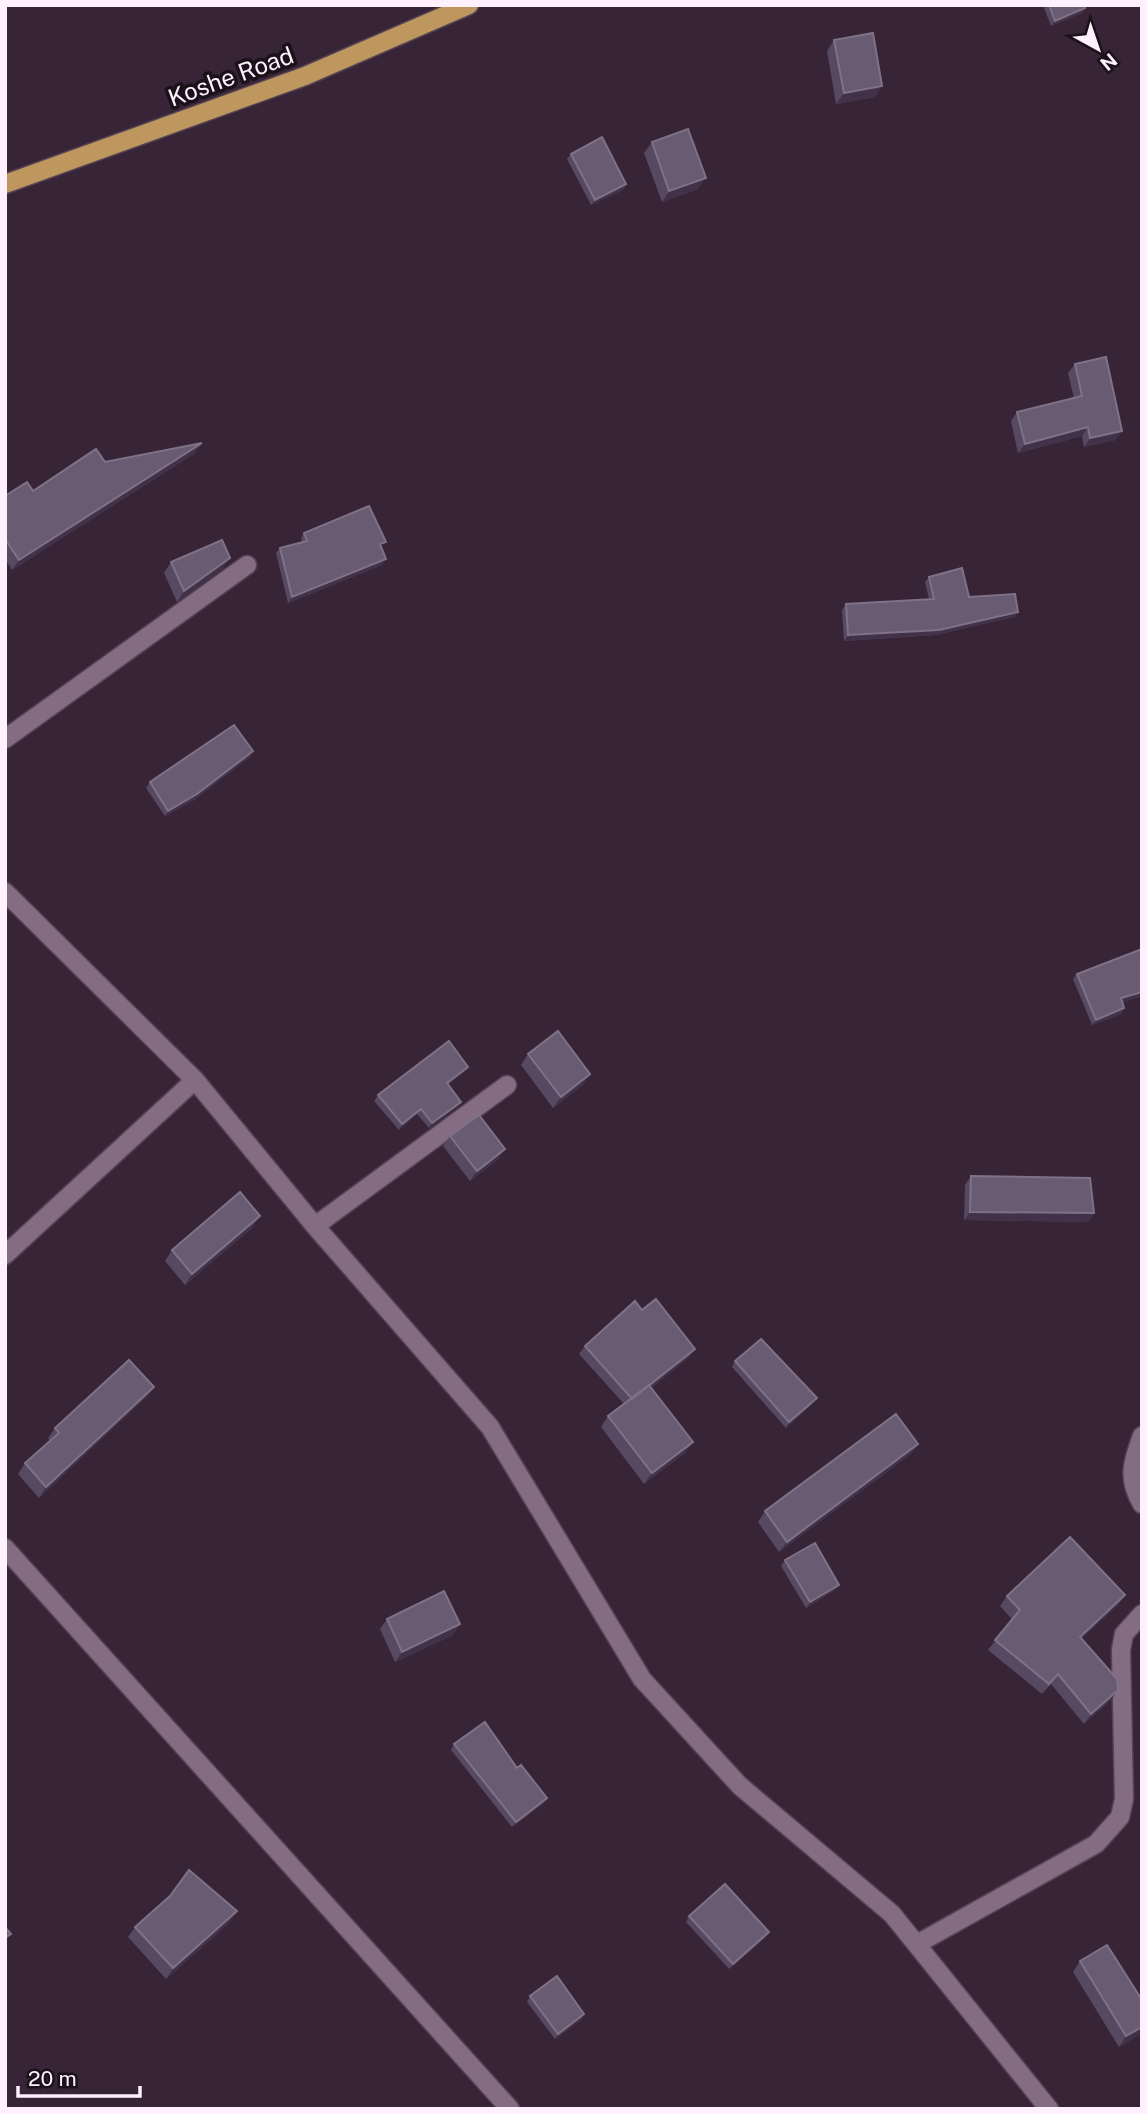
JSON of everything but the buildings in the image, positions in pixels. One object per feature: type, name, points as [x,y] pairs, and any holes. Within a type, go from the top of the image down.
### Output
[{"type":"main road","name":"Koshe Road","points":[[5,184],[293,80],[469,5]]},
{"type":"street","points":[[5,739],[247,565]]},
{"type":"street","points":[[5,892],[195,1080],[315,1226],[490,1427],[642,1679],[740,1786],[892,1914],[1049,2109]]},
{"type":"street","points":[[5,1255],[195,1080]]},
{"type":"street","points":[[315,1226],[507,1085]]},
{"type":"street","points":[[1142,1436],[1130,1469],[1133,1490],[1142,1504]]},
{"type":"street","points":[[5,1548],[510,2109]]},
{"type":"street","points":[[917,1944],[1096,1844],[1121,1817],[1124,1800],[1121,1650],[1124,1634],[1142,1614]]}]
